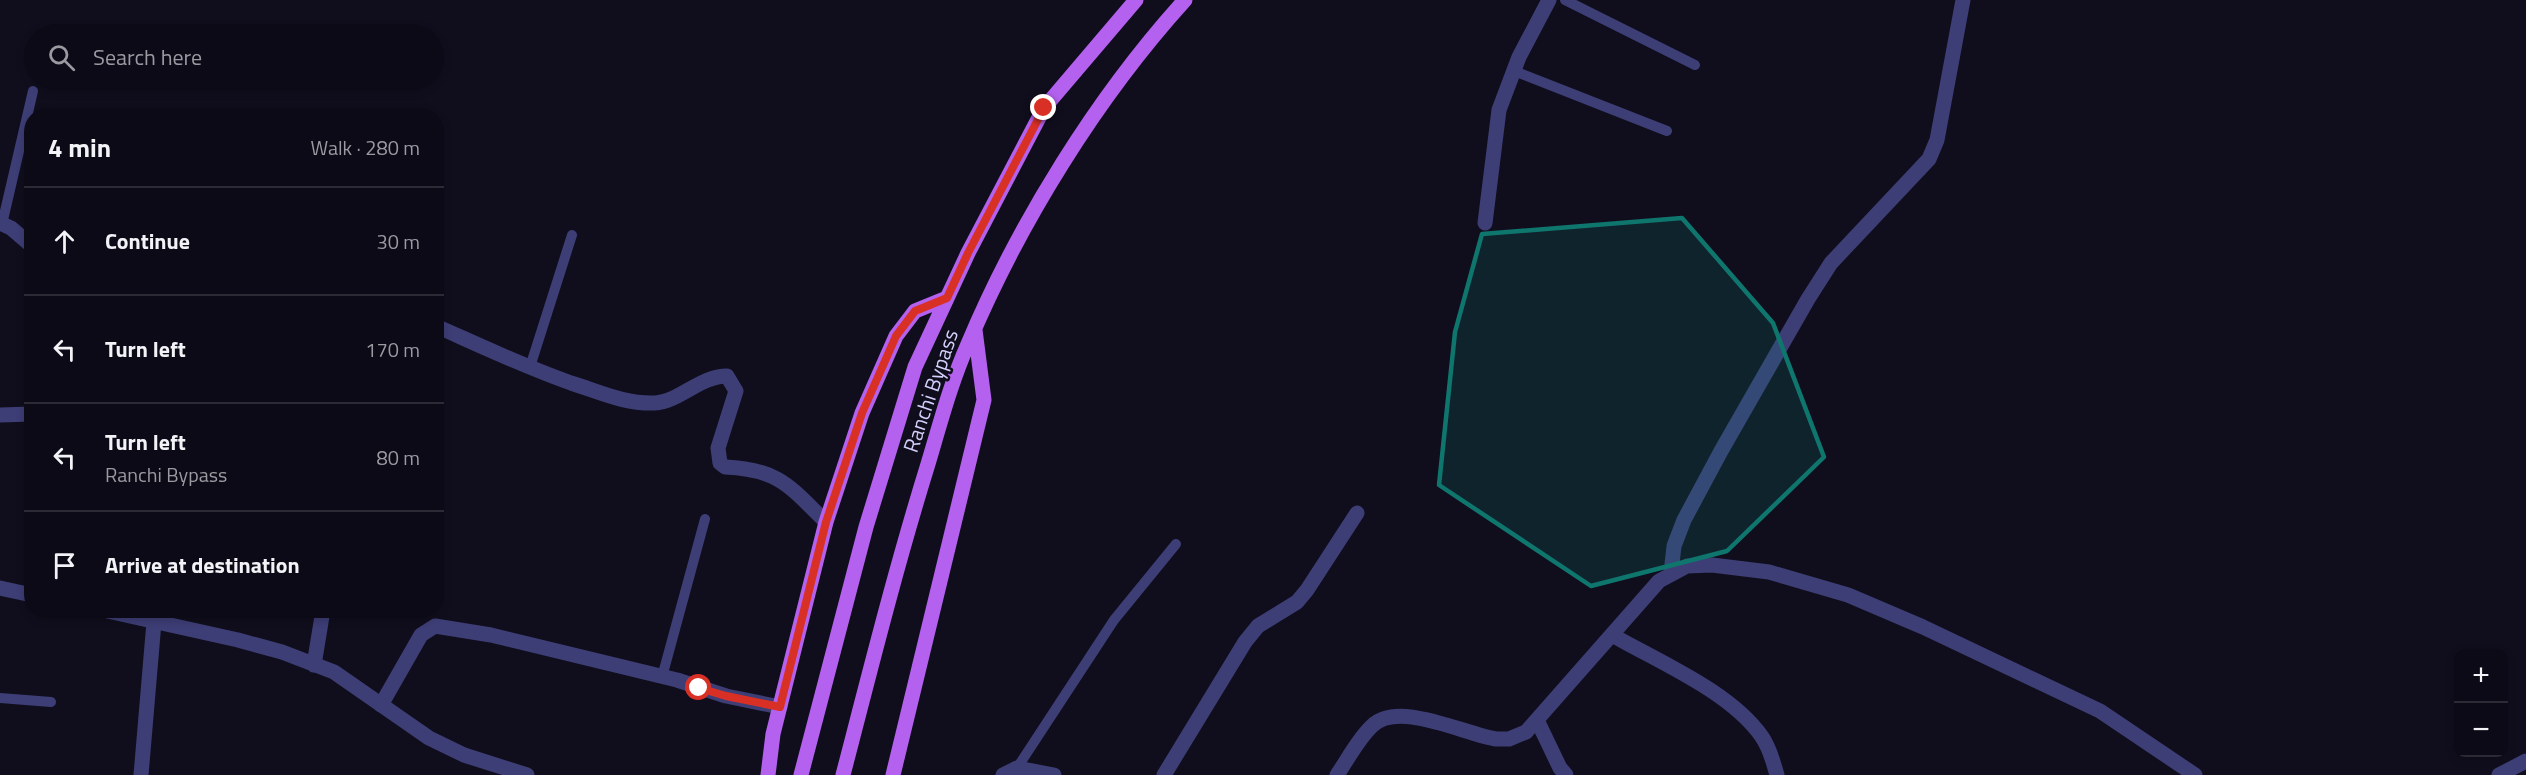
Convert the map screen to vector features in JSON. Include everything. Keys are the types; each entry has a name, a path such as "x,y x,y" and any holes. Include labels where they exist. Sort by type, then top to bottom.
{"main road":[{"name":"Ranchi Bypass","path":"801,775 866,527 915,367 968,253 1044,108 1136,0"},
{"name":"Ranchi Bypass","path":"843,775 904,538 943,414 975,330 1013,251 1072,146 1146,42 1185,0"},
{"path":"768,775 772,734 826,522 862,413 896,336 915,311 947,298"},
{"path":"893,775 984,400 975,330"}],"street":[{"path":"1485,223 1499,110 1530,33 1549,0"},
{"path":"1671,573 1674,546 1684,520 1721,450 1808,299 1831,263 1929,159 1938,140 1962,0"},
{"path":"1,223 24,239"},
{"path":"444,329 530,367 615,399 636,404 659,403 718,376 727,376 736,391 718,448 720,464 725,467 763,471 787,484 826,522"},
{"path":"0,415 24,414"},
{"path":"1164,775 1245,642 1258,626 1297,602 1357,513"},
{"path":"1337,775 1371,726 1380,719 1393,715 1411,716 1496,739 1509,739 1526,732 1659,581 1687,566 1723,566 1769,572 1848,595 1923,627 2100,711 2195,775"},
{"path":"0,588 24,593"},
{"path":"137,618 282,652 334,672 429,738 464,755 527,775"},
{"path":"314,664 322,618"},
{"path":"141,775 154,622"},
{"path":"381,705 421,635 435,627 491,635 662,677 726,696 780,707"},
{"path":"1612,634 1731,703 1763,737 1777,775"},
{"path":"1537,720 1560,768 1566,775"},
{"path":"2499,775 2526,761"},
{"path":"1010,772 1054,775"}],"lane":[{"path":"1565,0 1695,65"},
{"path":"1515,71 1667,131"},
{"path":"29,108 33,91"},
{"path":"1,223 24,128"},
{"path":"530,367 572,235"},
{"path":"662,677 705,519"},
{"path":"1010,772 1114,620 1176,544"},
{"path":"0,698 51,702"}],"highlighted area":[{"path":"1682,218 1773,323 1824,457 1727,551 1591,586 1439,485 1455,332 1482,234"}],"route":[{"path":"699,688 780,707 826,522 862,413 896,336 915,311 947,298 1044,108"}]}
